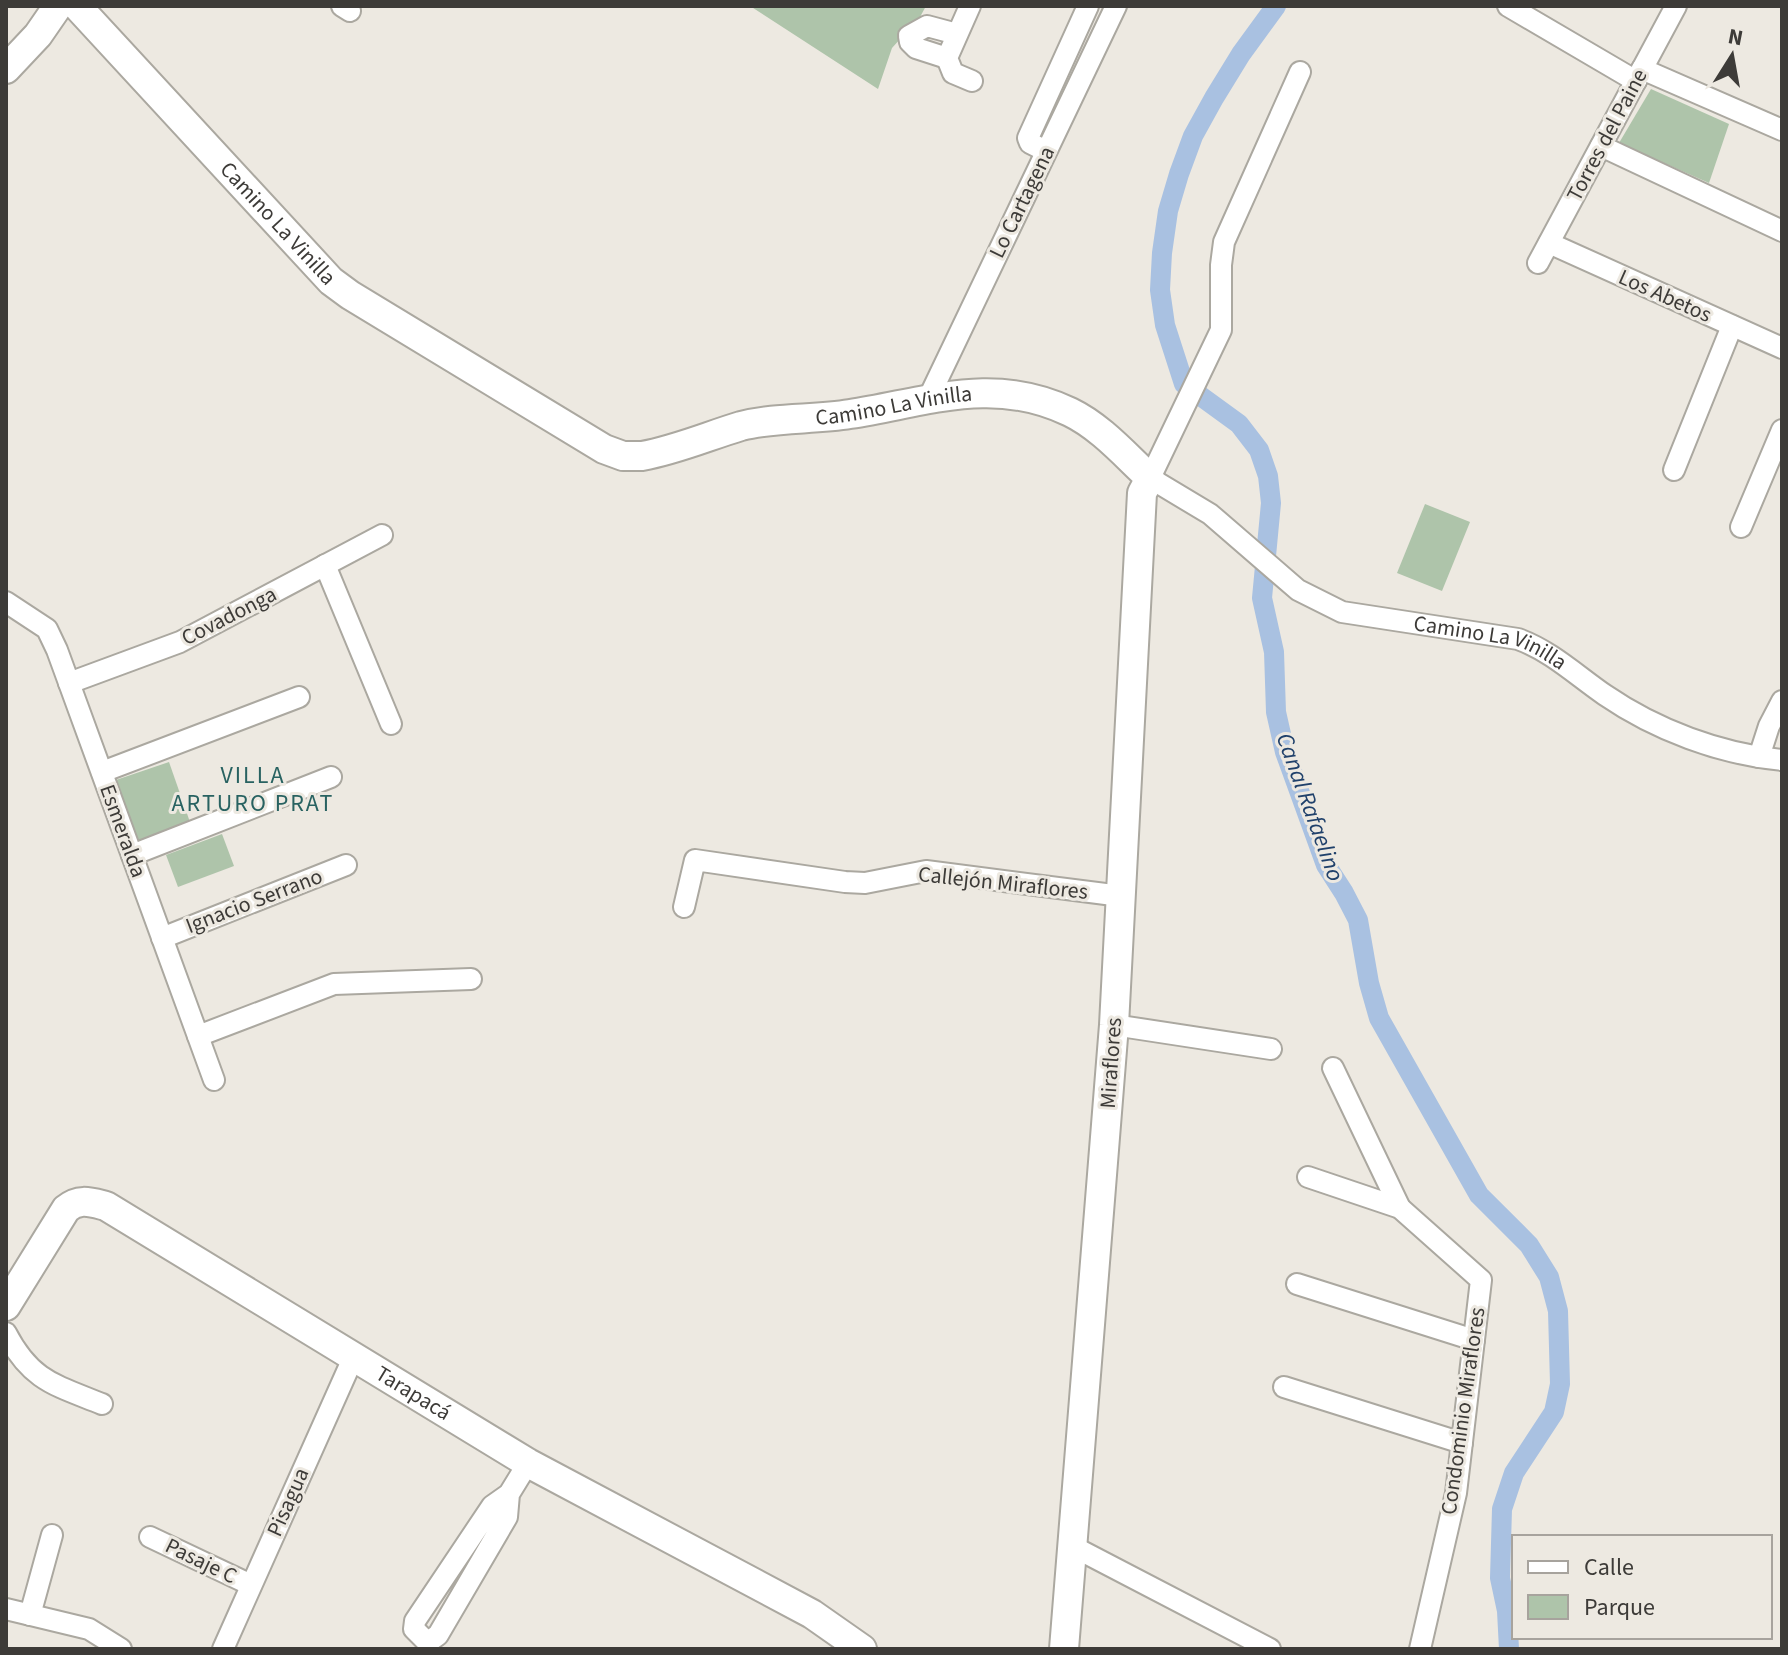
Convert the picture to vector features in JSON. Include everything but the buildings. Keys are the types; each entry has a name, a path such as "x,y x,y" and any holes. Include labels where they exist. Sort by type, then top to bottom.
{"street":[{"path":"6,69 38,35 58,6"},
{"name":"Camino La Vinilla","path":"77,6 331,281 604,449 623,456 642,456 755,423 848,414 968,392 993,393 1050,404 1084,420 1150,478 1210,514 1276,573 1308,596 1342,612 1518,639 1537,646 1631,711 1697,741 1782,760"},
{"path":"970,6 947,58 953,73 972,81"},
{"path":"1046,151 1030,143 1028,138 1090,6 1113,12"},
{"path":"1508,6 1639,75 1782,130"},
{"name":"Torres del Paine","path":"1538,263 1676,6"},
{"name":"Lo Cartagena","path":"929,397 1113,12"},
{"path":"947,58 916,48 909,36 927,26 957,34"},
{"path":"1150,478 1221,330 1224,242 1300,72"},
{"path":"1601,146 1782,231"},
{"name":"Los Abetos","path":"1549,243 1782,348"},
{"path":"1674,470 1732,326"},
{"path":"1741,527 1782,430"},
{"name":"Miraflores","path":"1064,1649 1114,1025 1142,493 1150,478"},
{"name":"Covadonga","path":"69,683 180,642 382,535"},
{"path":"325,565 391,724"},
{"name":"Esmeralda","path":"6,602 47,629 214,1080"},
{"path":"102,772 299,697"},
{"path":"1759,757 1769,726 1782,701"},
{"path":"132,855 331,777"},
{"name":"Callejón Miraflores","path":"684,907 695,860 845,882 865,883 926,871 1121,896"},
{"name":"Ignacio Serrano","path":"162,938 346,865"},
{"path":"198,1036 334,984 471,979"},
{"path":"1114,1025 1271,1049"},
{"path":"1333,1068 1400,1208"},
{"name":"Condominio Miraflores","path":"1308,1177 1400,1208 1481,1280 1456,1493 1420,1649"},
{"name":"Tarapacá","path":"6,1306 66,1209 74,1202 88,1201 106,1206 528,1463 812,1614 862,1649"},
{"path":"1297,1284 1474,1340"},
{"path":"6,1333 25,1365 39,1377 102,1404"},
{"name":"Pisagua","path":"223,1649 354,1356"},
{"path":"1284,1387 1462,1443"},
{"path":"509,1494 507,1517 438,1635 425,1640 416,1634 415,1621 492,1506 509,1494 528,1463"},
{"path":"30,1615 52,1535"},
{"name":"Pasaje C","path":"150,1537 251,1585"},
{"path":"1072,1546 1270,1649"},
{"path":"6,1609 89,1629 121,1649"}],"green space":[{"path":"750,6 926,6 892,48 878,89"},
{"path":"1651,89 1729,124 1709,183 1619,143"},
{"path":"1425,504 1470,522 1442,591 1397,573"},
{"path":"169,762 191,825 137,846 113,781"},
{"path":"222,834 234,866 178,887 166,855"}],"waterway":[{"name":"Canal Rafaelino","path":"1276,6 1241,54 1193,136 1168,211 1160,290 1165,325 1184,384 1239,424 1259,450 1268,476 1271,503 1262,598 1274,652 1276,712 1285,752 1326,865 1358,920 1369,983 1379,1018 1479,1195 1529,1245 1549,1277 1558,1311 1560,1384 1554,1412 1514,1473 1502,1509 1500,1578 1507,1611 1509,1649"}],"district":[{"name":"VILLA ARTURO PRAT","path":"253,789"}]}
